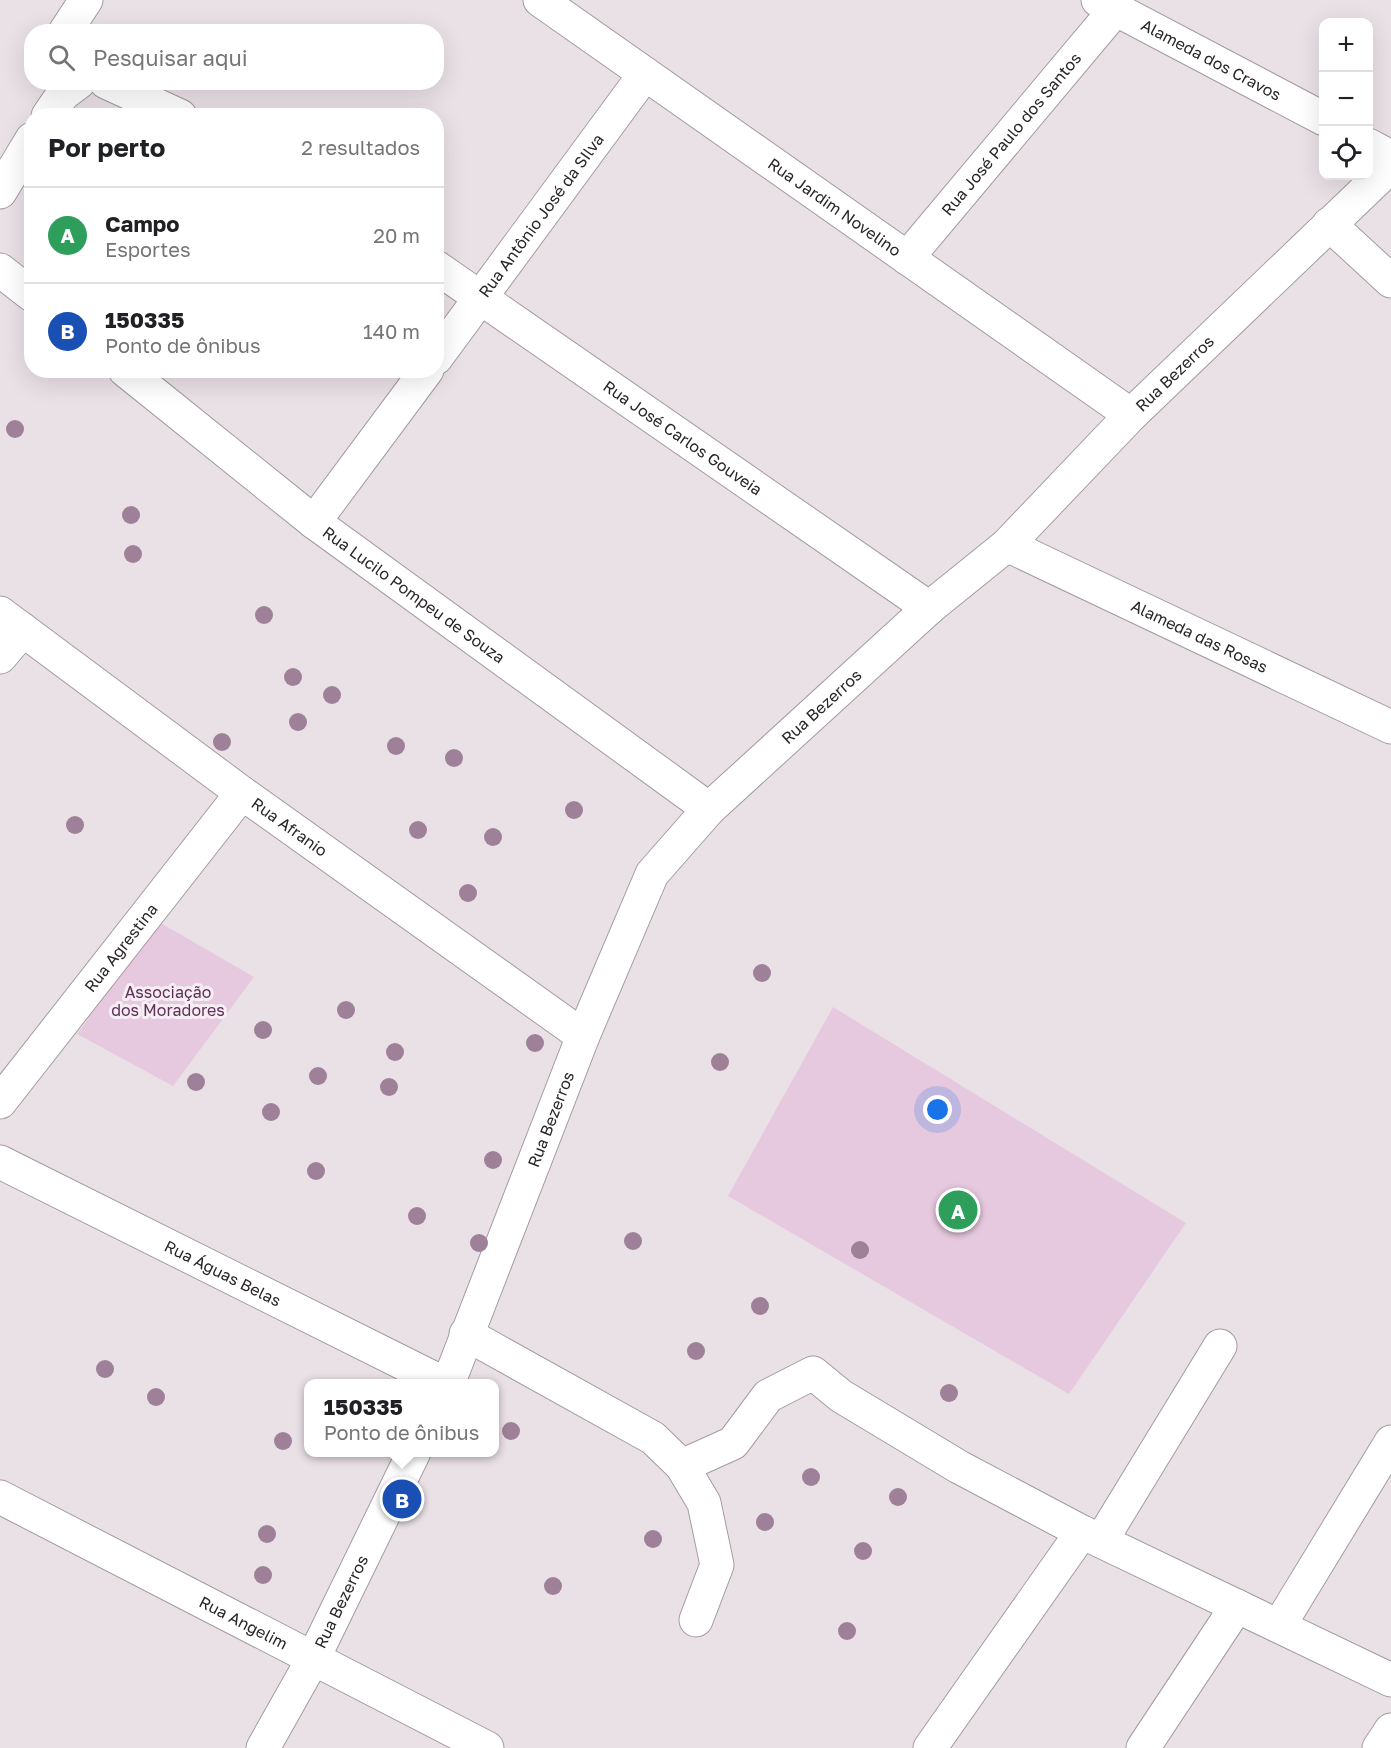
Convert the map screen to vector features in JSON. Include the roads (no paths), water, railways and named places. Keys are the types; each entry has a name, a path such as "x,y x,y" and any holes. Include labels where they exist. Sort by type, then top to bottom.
{"street":[{"path":"70,24 86,0"},
{"name":"Rua Jardim Novelino","path":"540,0 1131,415"},
{"name":"Alameda dos Cravos","path":"1106,5 1319,117"},
{"name":"Rua José Paulo dos Santos","path":"907,258 1106,5"},
{"name":"Rua Antônio José da SIlva","path":"444,347 645,75"},
{"path":"50,108 68,90"},
{"path":"123,90 163,108"},
{"path":"1373,148 1391,157"},
{"path":"0,192 24,150"},
{"name":"Rua Bezerros","path":"448,1379 583,1036 652,874 709,809 929,608 1007,545 1131,415 1391,166"},
{"path":"1329,224 1391,281"},
{"path":"0,270 24,290"},
{"name":"Rua José Carlos Gouveia","path":"444,273 929,608"},
{"name":"Rua Lucilo Pompeu de Souza","path":"135,378 314,522 709,809"},
{"path":"314,522 421,378"},
{"name":"Alameda das Rosas","path":"1007,545 1391,727"},
{"path":"0,657 11,622"},
{"name":"Rua Afranio","path":"11,622 242,793 583,1036"},
{"name":"Rua Agrestina","path":"0,1102 242,793"},
{"name":"Rua Águas Belas","path":"0,1162 438,1379"},
{"path":"466,1334 653,1438 682,1466 704,1503 717,1565 696,1620"},
{"path":"930,1748 1091,1537 1220,1346"},
{"path":"682,1466 733,1443 768,1396 813,1373 841,1396 959,1467 1091,1537 1391,1680"},
{"path":"1279,1626 1391,1442"},
{"name":"Rua Bezerros","path":"263,1748 313,1659 412,1457"},
{"name":"Rua Angelim","path":"0,1497 487,1748"},
{"path":"1143,1748 1237,1606"},
{"path":"1379,1748 1391,1730"}],"place":[{"name":"Campo","path":"958,1210"},
{"name":"150335","path":"402,1499"}],"park label":[{"name":"Associação dos Moradores","path":"168,1001"}]}
